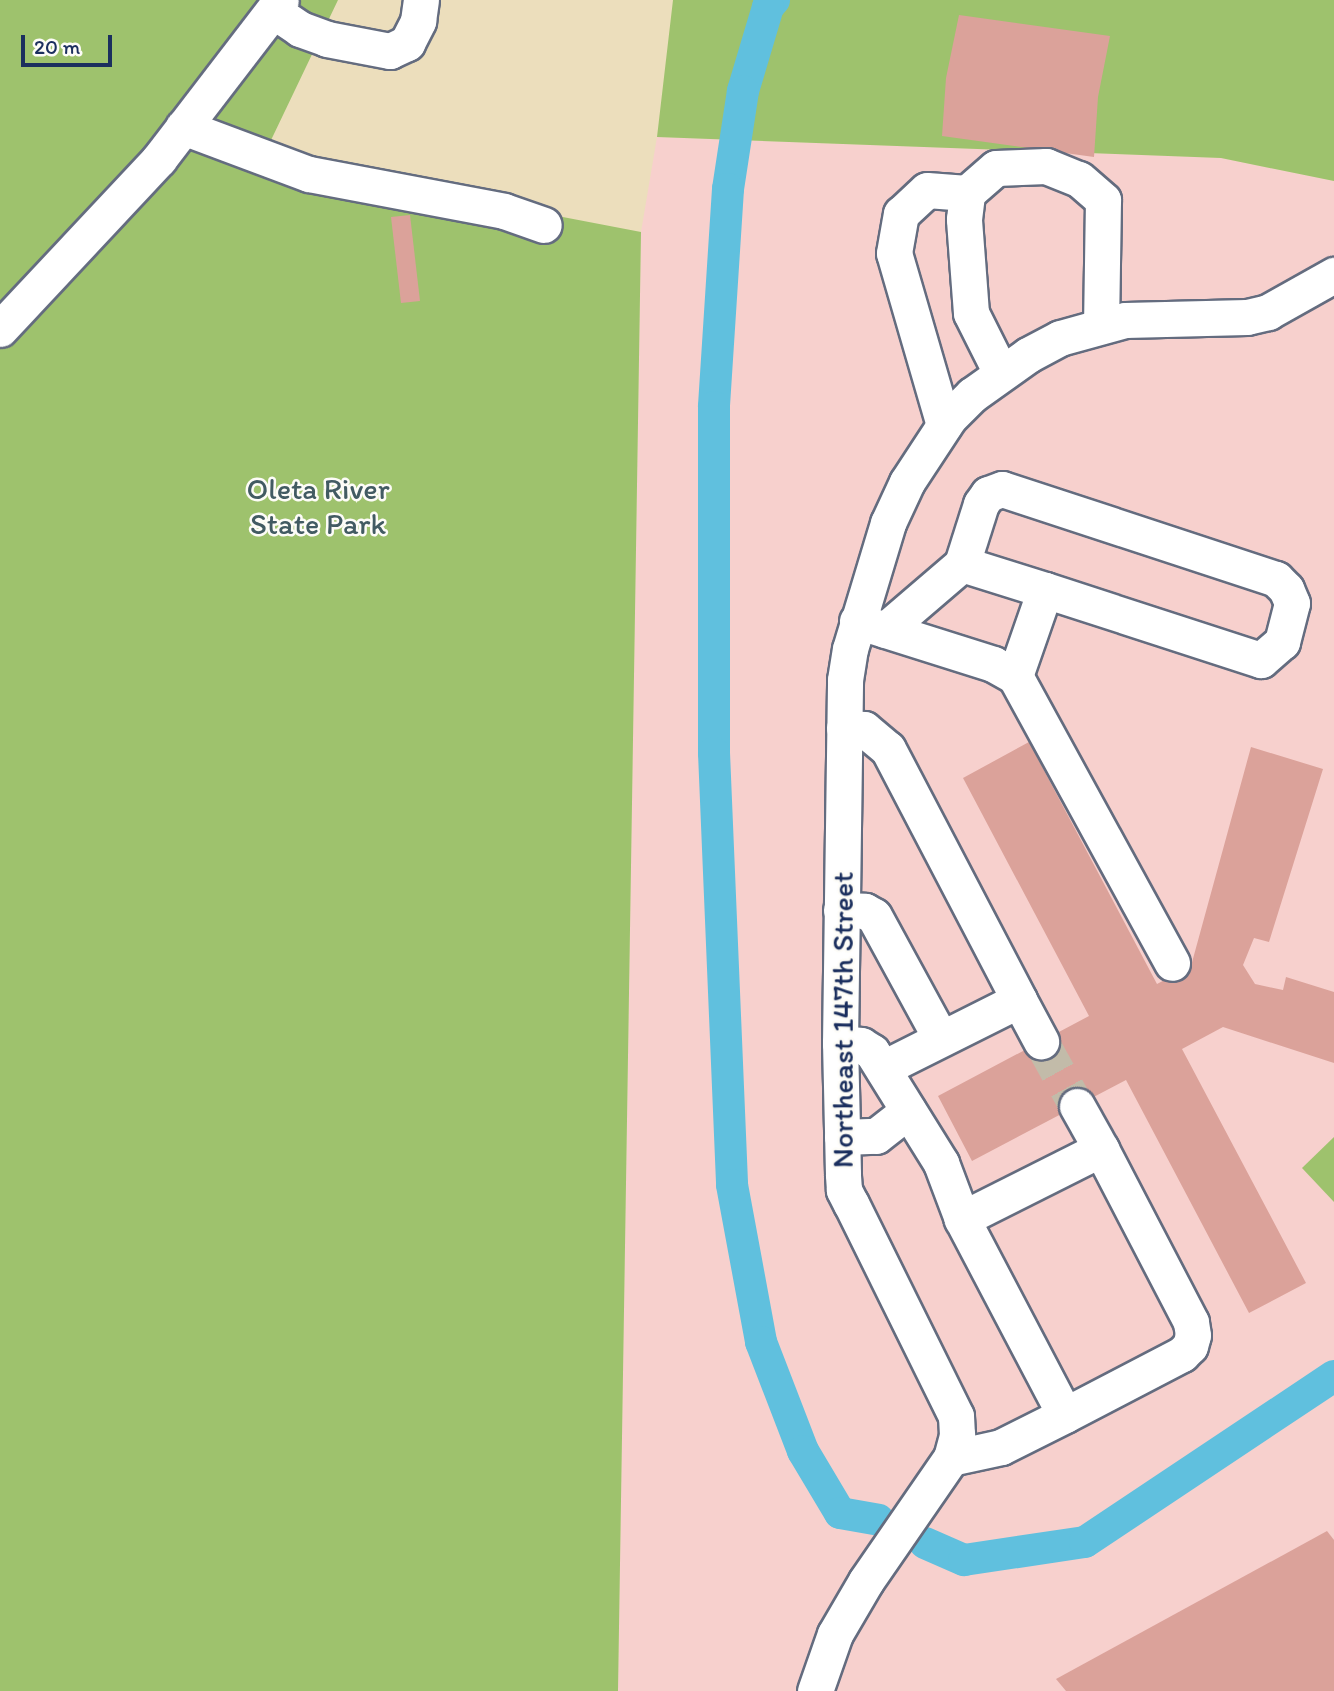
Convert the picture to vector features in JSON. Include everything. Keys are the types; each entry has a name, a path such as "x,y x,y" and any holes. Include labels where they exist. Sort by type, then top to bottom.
{"street":[{"path":"0,329 159,159 278,6 300,29 327,39 390,51 407,43 418,21 421,0"},
{"path":"183,127 309,174 504,211 544,225"},
{"path":"1002,373 971,313 964,219 967,193 996,168 1046,166 1079,178 1103,200 1101,325"},
{"path":"944,425 894,253 901,214 927,190 967,193"},
{"name":"Northeast 147th Street","path":"815,1691 835,1634 853,1602 951,1458 957,1435 956,1416 844,1190 840,1043 845,680 871,626 888,523 907,482 944,425 972,395 1002,373 1060,338 1101,325 1152,317 1247,317 1268,312 1334,275"},
{"path":"871,626 962,564 981,503 988,494 1002,489 1276,579 1286,589 1292,603 1282,642 1261,660 962,564"},
{"path":"1015,676 1045,590"},
{"path":"871,626 993,664 1015,676 1172,963"},
{"path":"844,728 864,729 888,749 1041,1041"},
{"path":"841,910 865,911 874,916 940,1037"},
{"path":"883,1068 940,1037 1019,1000"},
{"path":"840,1043 861,1045 872,1052 941,1163 962,1219 1065,1415"},
{"path":"951,1458 1001,1447 1182,1354 1191,1346 1191,1322 1077,1106"},
{"path":"842,1137 876,1136 908,1111"},
{"path":"962,1219 1101,1149"}],"shaded area":[{"path":"657,137 1221,158 1334,181 1334,1691 618,1691 641,232"}],"green space":[{"name":"Oleta River State Park","path":"0,0 338,0 262,159 641,232 618,1691 0,1691"},
{"path":"673,0 1334,0 1334,181 1221,158 657,137"},
{"path":"1334,1137 1334,1202 1302,1168"}],"building":[{"path":"959,15 1110,36 1098,97 1094,157 942,136 946,78"},
{"path":"410,215 420,301 401,303 391,217"},
{"path":"1029,742 1157,984 1191,966 1251,747 1323,769 1269,942 1254,938 1243,965 1255,984 1283,990 1286,977 1334,992 1334,1063 1223,1027 1182,1049 1306,1283 1249,1313 1126,1080 972,1161 938,1096 1089,1016 963,778"},
{"path":"1327,1531 1334,1540 1334,1691 1066,1691 1056,1679"}],"waterway":[{"path":"774,0 768,7 743,91 728,189 714,407 714,753 732,1185 761,1342 803,1451 840,1513 878,1520"},
{"path":"925,1543 964,1560 1085,1542 1334,1376"}],"tunnel":[{"path":"1041,1041 1077,1106"}]}
